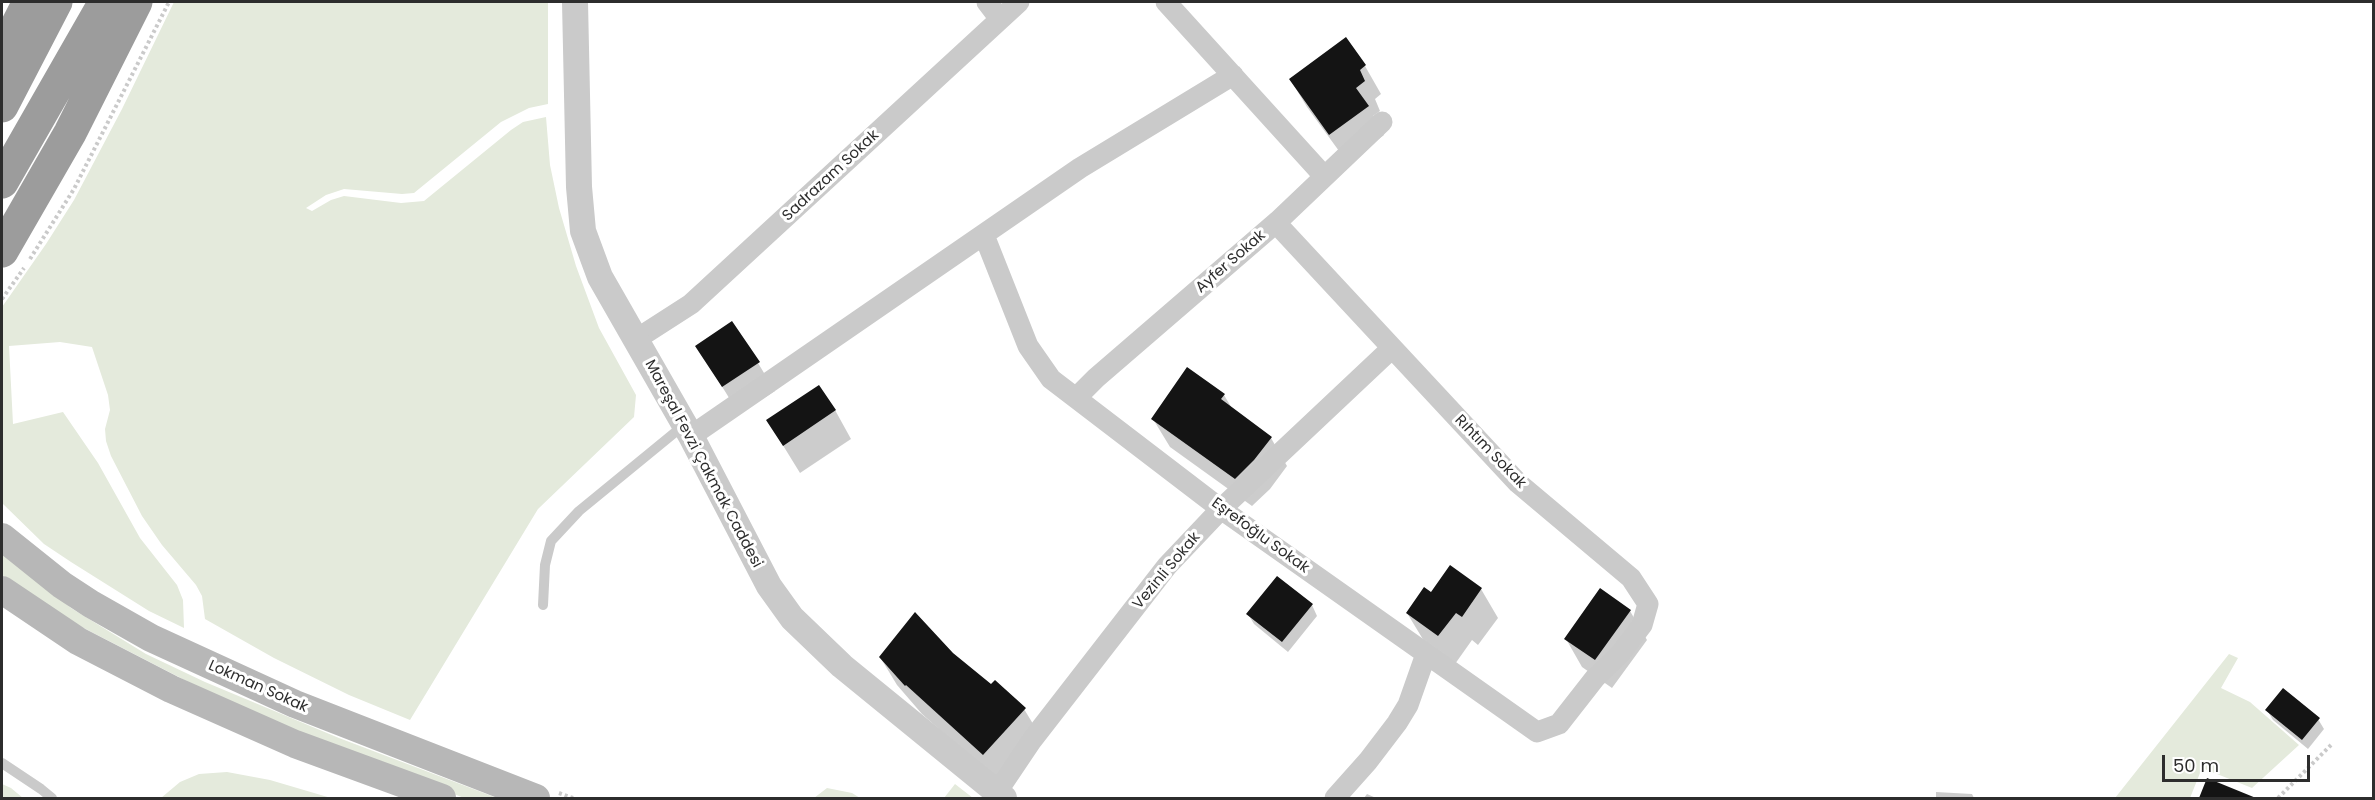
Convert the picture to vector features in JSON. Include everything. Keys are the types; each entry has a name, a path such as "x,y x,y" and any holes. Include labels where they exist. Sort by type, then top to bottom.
{"highway":[{"path":"4,42 29,2"},
{"path":"2,106 56,2"},
{"path":"2,182 105,2"},
{"path":"2,251 70,133 136,2"}],"main road":[{"name":"Lokman Sokak","path":"2,537 62,585 151,638 294,704 536,798"},
{"path":"2,590 78,641 171,689 295,744 442,798"}],"street":[{"name":"Mareşal Fevzi Çakmak Caddesi","path":"575,2 579,187 583,231 600,277 687,430 769,586 792,618 842,666 1000,795"},
{"path":"987,2 1000,19"},
{"name":"Sadrazam Sokak","path":"635,340 691,304 1019,2"},
{"path":"1166,2 1324,176"},
{"path":"687,430 984,235 1080,168 1233,75"},
{"name":"Ayfer Sokak","path":"1076,398 1096,378 1276,223 1382,122"},
{"name":"Rıhtım Sokak","path":"1276,223 1518,483 1631,578 1648,604 1642,625 1620,654 1595,678"},
{"name":"Eşrefoğlu Sokak","path":"984,235 1029,346 1051,379 1221,509 1538,732 1559,724 1595,678"},
{"name":"Vezinli Sokak","path":"1000,795 1032,740 1167,566 1221,509 1391,349"},
{"path":"1335,798 1368,761 1397,723 1408,705 1426,654"}],"lane":[{"path":"543,605 545,565 551,541 579,511 687,430"},
{"path":"2,763 52,798"}],"path":[{"path":"2278,798 2331,745"}],"shaded area":[{"path":"174,2 548,2 548,104 529,108 501,122 414,193 344,189 326,195 306,208 312,211 331,200 344,196 401,203 424,201 511,130 523,122 546,117 550,165 559,208 576,266 599,328 636,395 634,417 538,509 410,720 349,695 274,658 205,619 202,596 196,585 162,545 142,516 111,456 105,429 110,410 108,395 92,347 60,342 9,346 13,424 63,412 98,463 140,538 177,585 183,600 184,628 149,611 44,544 2,503 2,307 74,200 122,109"},
{"path":"2,552 71,608 146,654 205,682 339,738 497,798 464,798 239,708 76,624 22,589 2,575"},
{"path":"2229,654 2238,658 2221,688 2250,702 2299,745 2252,788 2202,768 2190,798 2115,798"},
{"path":"227,772 270,780 331,798 161,798 180,782 199,774"},
{"path":"2,784 11,788 23,798 2,798"},
{"path":"955,784 973,798 944,798"},
{"path":"827,788 852,793 860,798 814,798"}],"building":[{"path":"1346,37 1366,65 1360,70 1365,81 1356,88 1369,106 1329,135 1289,79"},
{"path":"732,321 760,362 722,387 695,346"},
{"path":"1187,367 1225,394 1221,399 1272,437 1235,479 1151,419"},
{"path":"819,385 836,410 783,446 766,420"},
{"path":"1450,565 1482,588 1462,617 1456,613 1438,636 1406,613 1424,587 1431,592"},
{"path":"1277,576 1313,604 1282,642 1246,614"},
{"path":"1600,588 1631,610 1595,660 1564,639"},
{"path":"915,612 953,653 991,684 995,680 1026,708 983,755 905,686 879,657"},
{"path":"2283,688 2320,718 2302,740 2265,710"},
{"path":"2207,778 2256,798 2199,798"}]}
